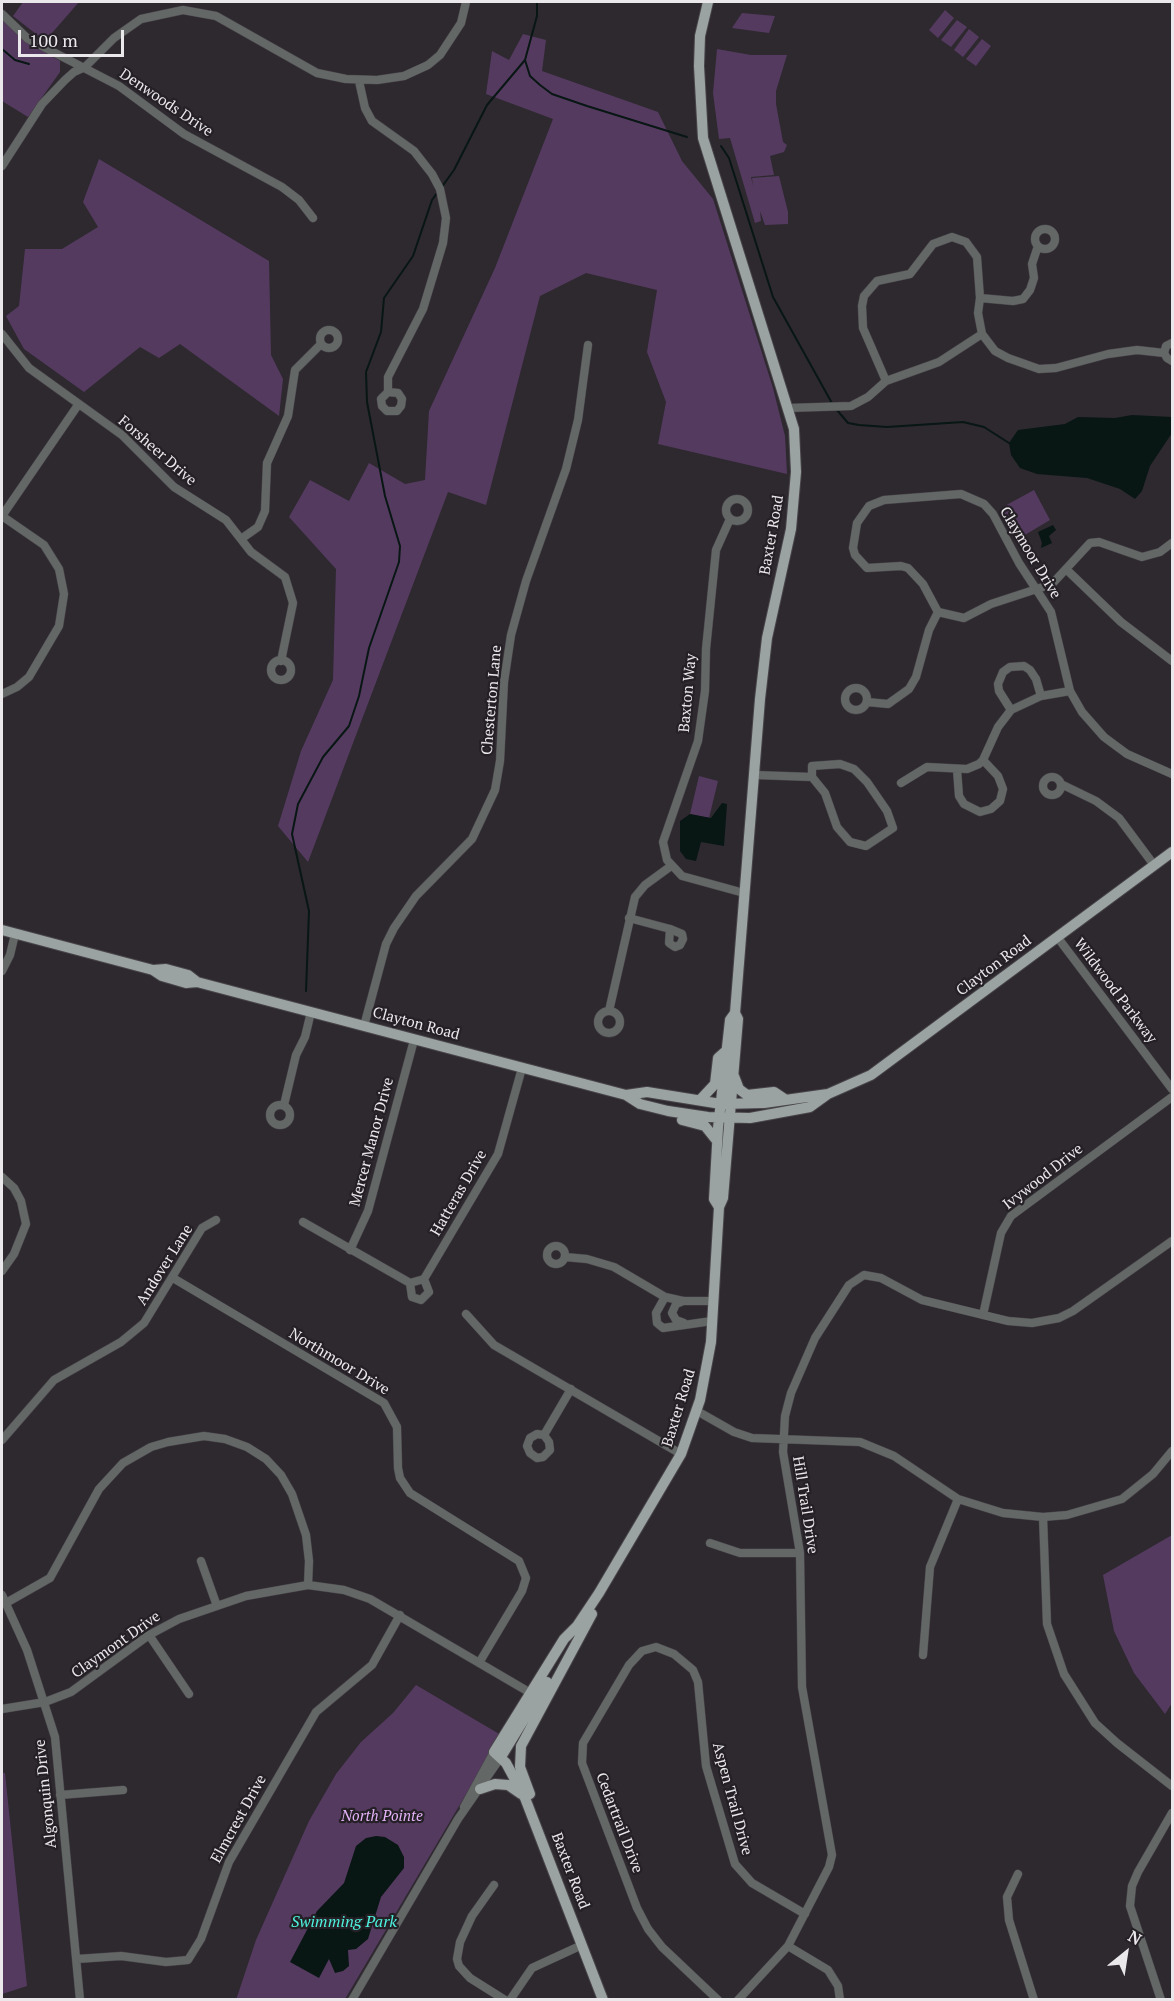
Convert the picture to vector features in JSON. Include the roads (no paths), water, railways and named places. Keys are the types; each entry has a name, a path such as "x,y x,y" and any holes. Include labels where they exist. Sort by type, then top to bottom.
{"main road":[{"name":"Baxter Road","path":"708,2 700,36 699,66 703,138 794,429 795,500 767,638 744,893 733,1074 717,1141 714,1199 719,1207"},
{"name":"Clayton Road","path":"2,930 153,970 162,976 186,982 197,982 626,1095 640,1104 668,1111 725,1110 828,1094 871,1075 1173,852"},
{"name":"Baxter Road","path":"603,2000 525,1798 497,1754 572,1641 577,1626 681,1454 697,1411 707,1369 712,1321 719,1207 723,1198 727,1050 730,1020 735,1013"},
{"path":"700,1100 715,1084 718,1058 727,1050"},
{"path":"733,1074 739,1089 747,1095 774,1092 786,1100"},
{"name":"Clayton Road","path":"626,1095 647,1092 700,1100 750,1118 785,1113 816,1105 828,1094"},
{"path":"668,1111 674,1119 705,1126 717,1141"},
{"path":"544,1847 520,1767 520,1746 601,1599 599,1593"},
{"path":"480,1789 495,1784 508,1785 525,1798"}],"street":[{"path":"2,166 42,104 74,72 85,67 114,38 141,19 184,6 230,22 317,73 359,81 404,76 428,64 440,55 454,36 466,2"},
{"name":"Denwoods Drive","path":"2,14 28,39 85,67 119,87 184,134 282,187 299,200 313,218"},
{"path":"359,81 364,108 372,120 414,151 432,174 440,189 446,219 440,255 423,309 388,377 388,392"},
{"path":"886,381 863,328 861,316 864,296 877,281 910,274 933,244 952,237 966,242 977,257 980,298 978,313 982,333 995,351 1039,369 1076,364 1124,350 1164,353"},
{"path":"980,298 1012,301 1023,299 1030,290 1034,278 1032,264 1037,249"},
{"path":"788,408 851,406 868,398 886,381 939,362 982,333"},
{"name":"Forsheer Drive","path":"2,334 29,368 122,435 174,487 226,520 251,552 279,570 292,594 293,612 281,661"},
{"path":"1173,343 1166,346 1164,353 1173,361"},
{"path":"241,539 258,527 265,512 267,463 288,416 295,370 321,344"},
{"name":"Chesterton Lane","path":"364,1026 386,944 400,917 472,839 495,790 511,635 526,581 566,469 578,420 588,345"},
{"path":"2,694 17,687 28,677 58,626 64,594 59,569 44,545 2,516 78,405"},
{"name":"Claymoor Drive","path":"938,612 923,584 908,568 901,566 867,568 855,555 853,548 857,523 869,506 884,500 961,494 977,500 993,514 1054,621 1070,691 1088,721 1104,737 1127,754 1173,774"},
{"name":"Baxton Way","path":"670,866 663,842 698,741 705,691 706,649 716,550 730,519"},
{"path":"867,702 888,704 909,689 916,677 929,630 938,612 964,618 984,607 1052,584 1090,543 1099,542 1142,557 1160,552 1173,543"},
{"path":"1067,570 1121,622 1173,661"},
{"path":"1011,710 1002,697 998,684 1003,672 1010,667 1024,666 1030,670 1036,679 1041,696"},
{"path":"901,783 927,767 957,770 973,767 983,760 998,727 1011,710 1041,696 1070,691"},
{"path":"957,770 959,796 963,804 980,812 991,809 1000,801 1003,789 998,776 983,760"},
{"path":"755,775 812,777 825,793 837,827 850,842 866,846 893,828 887,811 867,782 854,769 840,764 812,765 812,777"},
{"path":"1063,785 1096,801 1119,818 1154,865"},
{"path":"609,1011 635,897 645,885 670,866 682,876 744,893"},
{"path":"629,918 670,929"},
{"path":"2,971 10,954 15,934"},
{"name":"Wildwood Parkway","path":"1058,938 1173,1089"},
{"path":"284,1105 296,1055 305,1037 311,1012"},
{"name":"Mercer Manor Drive","path":"351,1250 368,1211 414,1040"},
{"name":"Hatteras Drive","path":"410,1283 412,1297 421,1300 429,1292 424,1279 498,1154 522,1068"},
{"name":"Ivywood Drive","path":"983,1315 1001,1233 1011,1216 1173,1097"},
{"path":"2,1177 14,1188 21,1201 26,1224 14,1254 2,1271"},
{"name":"Andover Lane","path":"2,1440 54,1380 121,1342 144,1323 202,1228 216,1220"},
{"path":"303,1222 410,1283 424,1279"},
{"name":"Hill Trail Drive","path":"738,2000 788,1946 829,1867 832,1844 802,1687 800,1553 784,1471 783,1438 791,1393 803,1361 855,1278 872,1275 922,1300 983,1315 1032,1323 1059,1318 1073,1311 1173,1241"},
{"path":"565,1257 614,1267 665,1297 682,1301 713,1301"},
{"name":"Northmoor Drive","path":"173,1278 384,1403 397,1427 398,1468 405,1487 415,1498 519,1561 526,1578 522,1591 479,1663"},
{"path":"665,1297 656,1313 660,1326 667,1329 685,1323 712,1321"},
{"path":"682,1301 676,1304 672,1313 675,1320 685,1323"},
{"path":"466,1314 494,1345 681,1454"},
{"path":"544,1435 571,1389"},
{"path":"697,1411 734,1432 752,1438 860,1442 879,1448 958,1499 1003,1513 1043,1517 1067,1515 1122,1499 1153,1474 1173,1451"},
{"path":"6,1603 50,1578 99,1489 123,1463 151,1447 204,1436 225,1439 247,1447 266,1460 281,1475 292,1494 306,1534 309,1561 308,1586"},
{"path":"923,1655 930,1567 958,1499"},
{"path":"1043,1517 1047,1624 1064,1674 1095,1723 1173,1786"},
{"path":"710,1543 740,1553 800,1553"},
{"path":"201,1561 218,1606"},
{"name":"Claymont Drive","path":"2,1709 45,1702 83,1686 149,1635 179,1619 263,1592 308,1586 344,1590 400,1615 534,1695"},
{"name":"Algonquin Drive","path":"2,1595 27,1650 55,1737 80,2000"},
{"name":"Elmcrest Drive","path":"77,1959 121,1956 166,1962 189,1960 201,1939 229,1862 316,1712 372,1665 400,1615"},
{"path":"149,1635 189,1694"},
{"name":"Aspen Trail Drive","path":"650,1647 674,1654 684,1661 693,1670 698,1682 706,1766 735,1864 752,1883 805,1914"},
{"name":"Cedartrail Drive","path":"650,1647 634,1657 583,1743 582,1763 637,1908 648,1929 662,1947 718,2000"},
{"path":"352,2000 459,1819 480,1789 497,1754"},
{"path":"459,1819 471,1790 497,1754"},
{"path":"60,1796 123,1790"},
{"path":"1161,2000 1130,1906 1132,1886 1138,1872 1173,1813"},
{"path":"1018,1874 1007,1898 1009,1920 1034,2000"},
{"path":"495,1885 472,1916 460,1942 457,1959 459,1966 470,1978 505,2000"},
{"path":"510,2000 532,1968 559,1953 582,1945"},
{"path":"788,1946 828,1970 838,1986 840,2000"}],"water":[{"path":"1132,415 1172,417 1172,433 1150,466 1142,491 1135,499 1120,489 1087,478 1037,474 1020,468 1011,455 1009,443 1018,430 1065,424 1078,417 1115,418"},
{"path":"1053,525 1056,530 1049,536 1052,543 1041,548 1042,543 1038,532"},
{"path":"722,803 727,804 724,846 701,842 696,861 686,859 680,851 680,821 690,814 711,818"},
{"name":"Swimming Park","path":"385,1837 398,1845 404,1857 404,1868 381,1897 368,1939 356,1949 348,1950 349,1966 335,1973 329,1959 319,1978 290,1962 317,1911 344,1883 356,1846 366,1838"}],"waterway":[{"path":"537,2 537,16 525,60 530,76 552,94 687,137"},
{"path":"2,49 15,60 29,64"},
{"path":"441,188 454,170 487,105 525,60"},
{"path":"721,146 729,158 773,297 833,405"},
{"path":"306,991 309,911 292,834 298,804 323,757 349,726 359,696 369,648 399,562 400,546 385,496 367,402 366,372 381,332 384,298 413,256 432,200 437,193"},
{"path":"837,410 848,423 859,425 887,427 963,422 984,427 1009,443"},
{"path":"2,1935 2,1975"}],"park label":[{"name":"North Pointe","path":"382,1817"}]}
